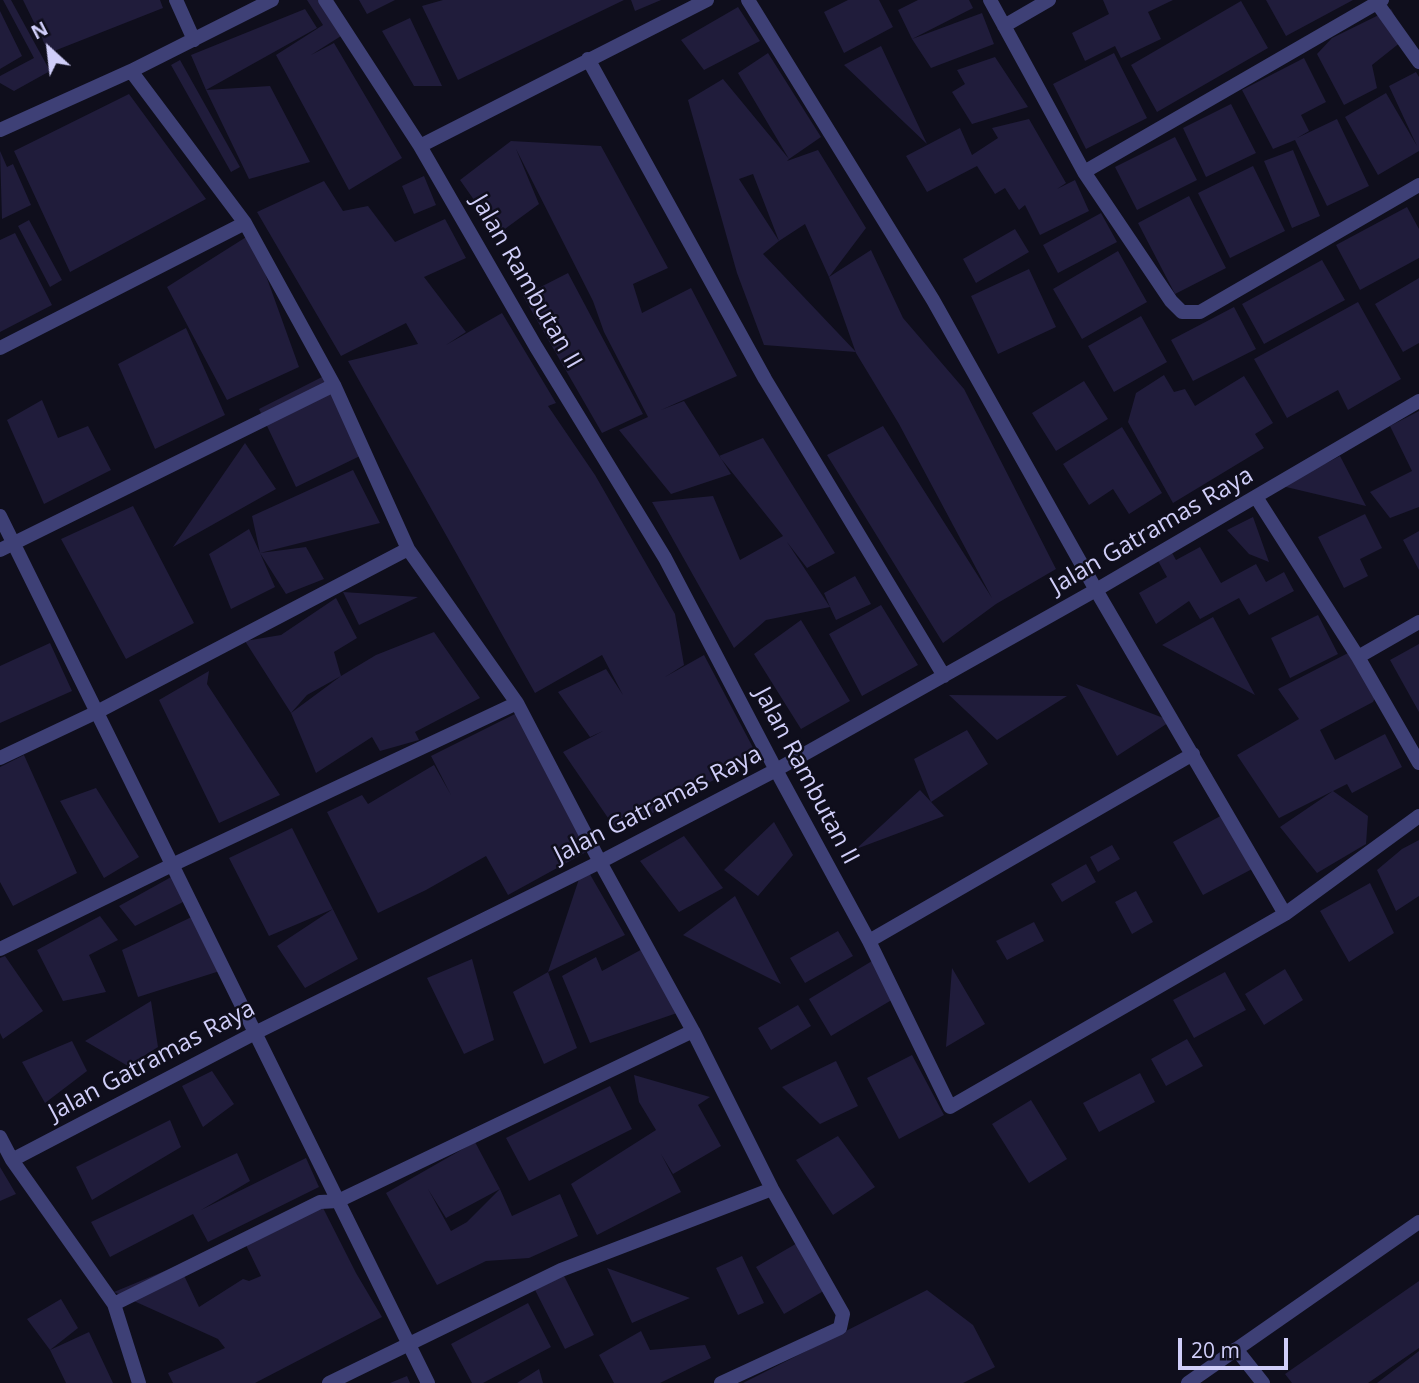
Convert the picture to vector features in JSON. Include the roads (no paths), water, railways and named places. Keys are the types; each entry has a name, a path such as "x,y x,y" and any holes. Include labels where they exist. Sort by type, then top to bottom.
{"street":[{"path":"176,0 194,40"},
{"path":"0,130 131,71 272,0"},
{"name":"Jalan Rambutan II","path":"325,0 420,146 536,347 665,558 869,941 950,1107 1285,914 1419,816"},
{"path":"420,146 707,0"},
{"path":"748,0 933,300 1096,590 1285,914"},
{"path":"990,0 1084,172 1171,301 1182,312 1200,312 1419,185"},
{"path":"1004,26 1049,0"},
{"path":"1084,172 1380,1 1419,62"},
{"path":"588,59 765,379 944,676"},
{"path":"131,71 245,223 334,384 408,549 517,703 693,1031 772,1189 843,1314 840,1328 721,1383"},
{"path":"0,348 245,223"},
{"path":"7,547 334,384"},
{"name":"Jalan Gatramas Raya","path":"12,1160 255,1033 600,862 776,770 1096,590 1419,401"},
{"path":"1256,497 1358,657 1419,763"},
{"path":"0,516 7,547 97,712 428,1383"},
{"path":"0,758 97,712 408,549"},
{"path":"1358,657 1419,622"},
{"path":"0,949 172,864 517,703"},
{"path":"869,941 1193,754"},
{"path":"114,1304 320,1202 338,1201 693,1031"},
{"path":"0,1137 12,1160 114,1304 139,1383"},
{"path":"329,1383 561,1270 772,1189"},
{"path":"1188,1383 1419,1222"},
{"path":"1236,1349 1263,1383"}]}
